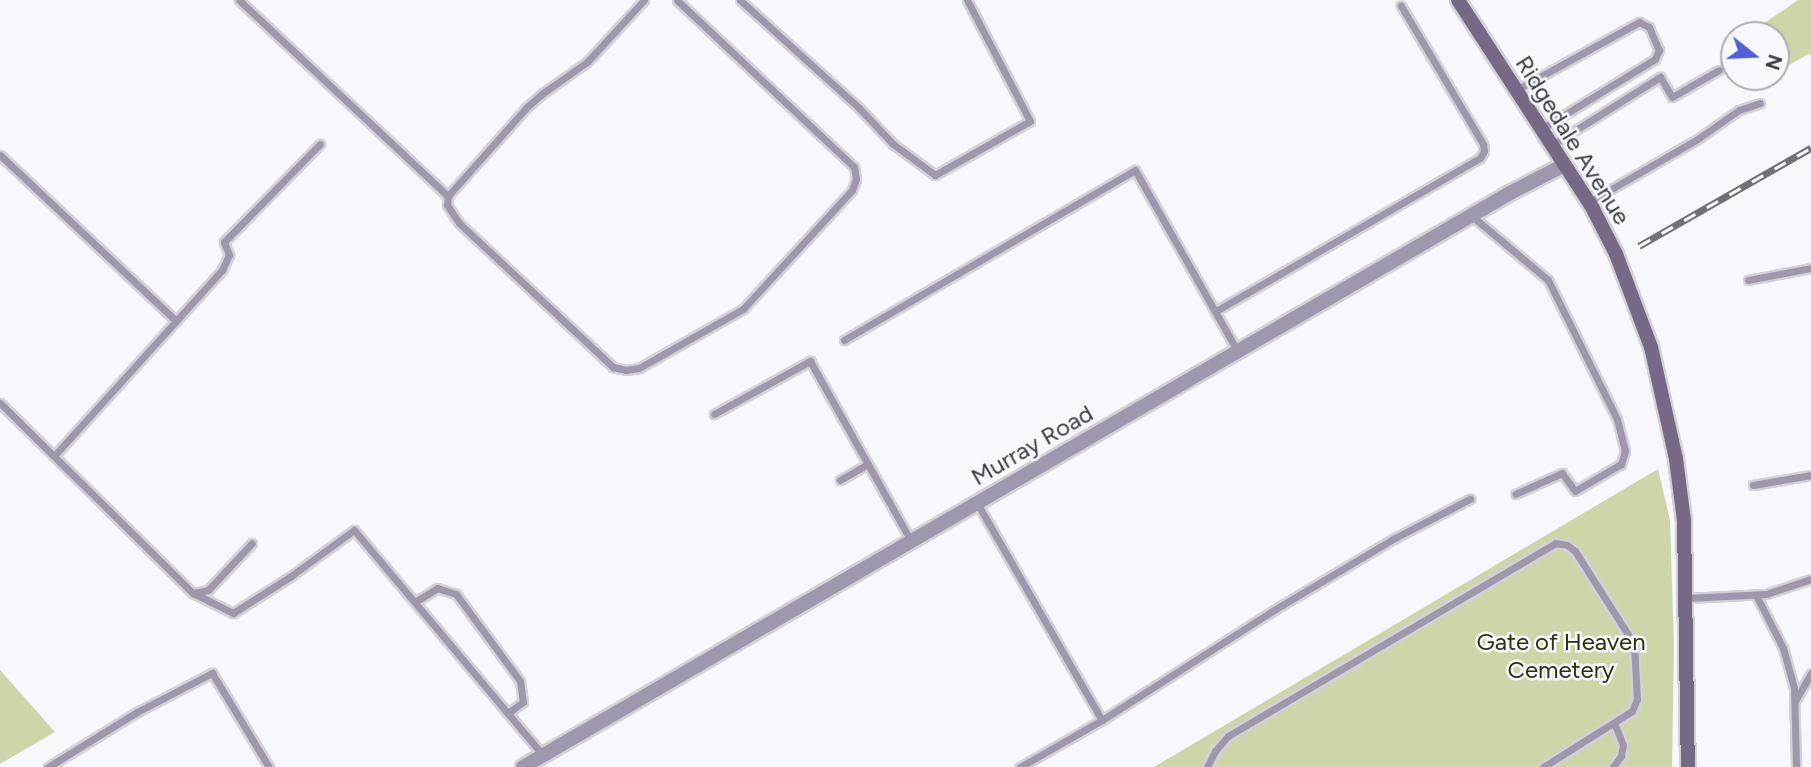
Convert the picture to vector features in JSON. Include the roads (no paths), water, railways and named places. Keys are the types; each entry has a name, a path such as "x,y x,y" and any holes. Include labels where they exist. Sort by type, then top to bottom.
{"main road":[{"name":"Ridgedale Avenue","path":"1458,0 1589,202 1616,254 1634,297 1667,407 1684,521 1688,767"}],"street":[{"name":"Murray Road","path":"523,767 1564,165"}],"lane":[{"path":"239,0 448,196 450,212 459,223 613,367 639,368 743,309 852,190 856,179 854,167 677,0"},
{"path":"448,196 526,108 542,93 587,62 644,0"},
{"path":"740,0 859,108 893,144 935,175 1030,121 967,0"},
{"path":"1216,311 1480,158 1484,151 1483,144 1401,6"},
{"path":"1515,90 1639,22 1649,27 1659,50 1655,60 1541,129"},
{"path":"1551,145 1660,78 1672,97 1719,70"},
{"path":"1589,202 1696,140 1739,110 1760,103"},
{"path":"54,456 228,262 229,255 224,242 320,144"},
{"path":"0,155 176,321"},
{"path":"844,340 1135,170 1238,353"},
{"path":"1472,216 1502,245 1548,280 1617,419 1625,450 1621,464 1575,491 1562,473 1515,494"},
{"path":"1748,280 1811,268"},
{"path":"714,414 810,361 911,541"},
{"path":"0,403 193,593 233,613 291,576 354,530 543,755"},
{"path":"841,480 868,464"},
{"path":"1753,485 1811,475"},
{"path":"1020,767 1102,720 1297,596 1393,539 1470,499"},
{"path":"976,503 1102,720"},
{"path":"193,593 208,590 252,543"},
{"path":"1207,767 1215,751 1228,736 1555,543 1567,545 1575,551 1636,650 1637,699 1632,711 1543,767"},
{"path":"1687,598 1756,595 1811,579"},
{"path":"415,602 437,588 456,594 520,681 523,702 508,713"},
{"path":"1756,595 1783,648 1794,702 1796,767"},
{"path":"48,767 137,712 212,673 269,767"},
{"path":"1794,702 1811,673"},
{"path":"1613,767 1621,756 1623,745 1614,723"}],"railway":[{"path":"1639,246 1811,148"}],"park label":[{"name":"Gate of Heaven Cemetery","path":"1561,656"}]}
